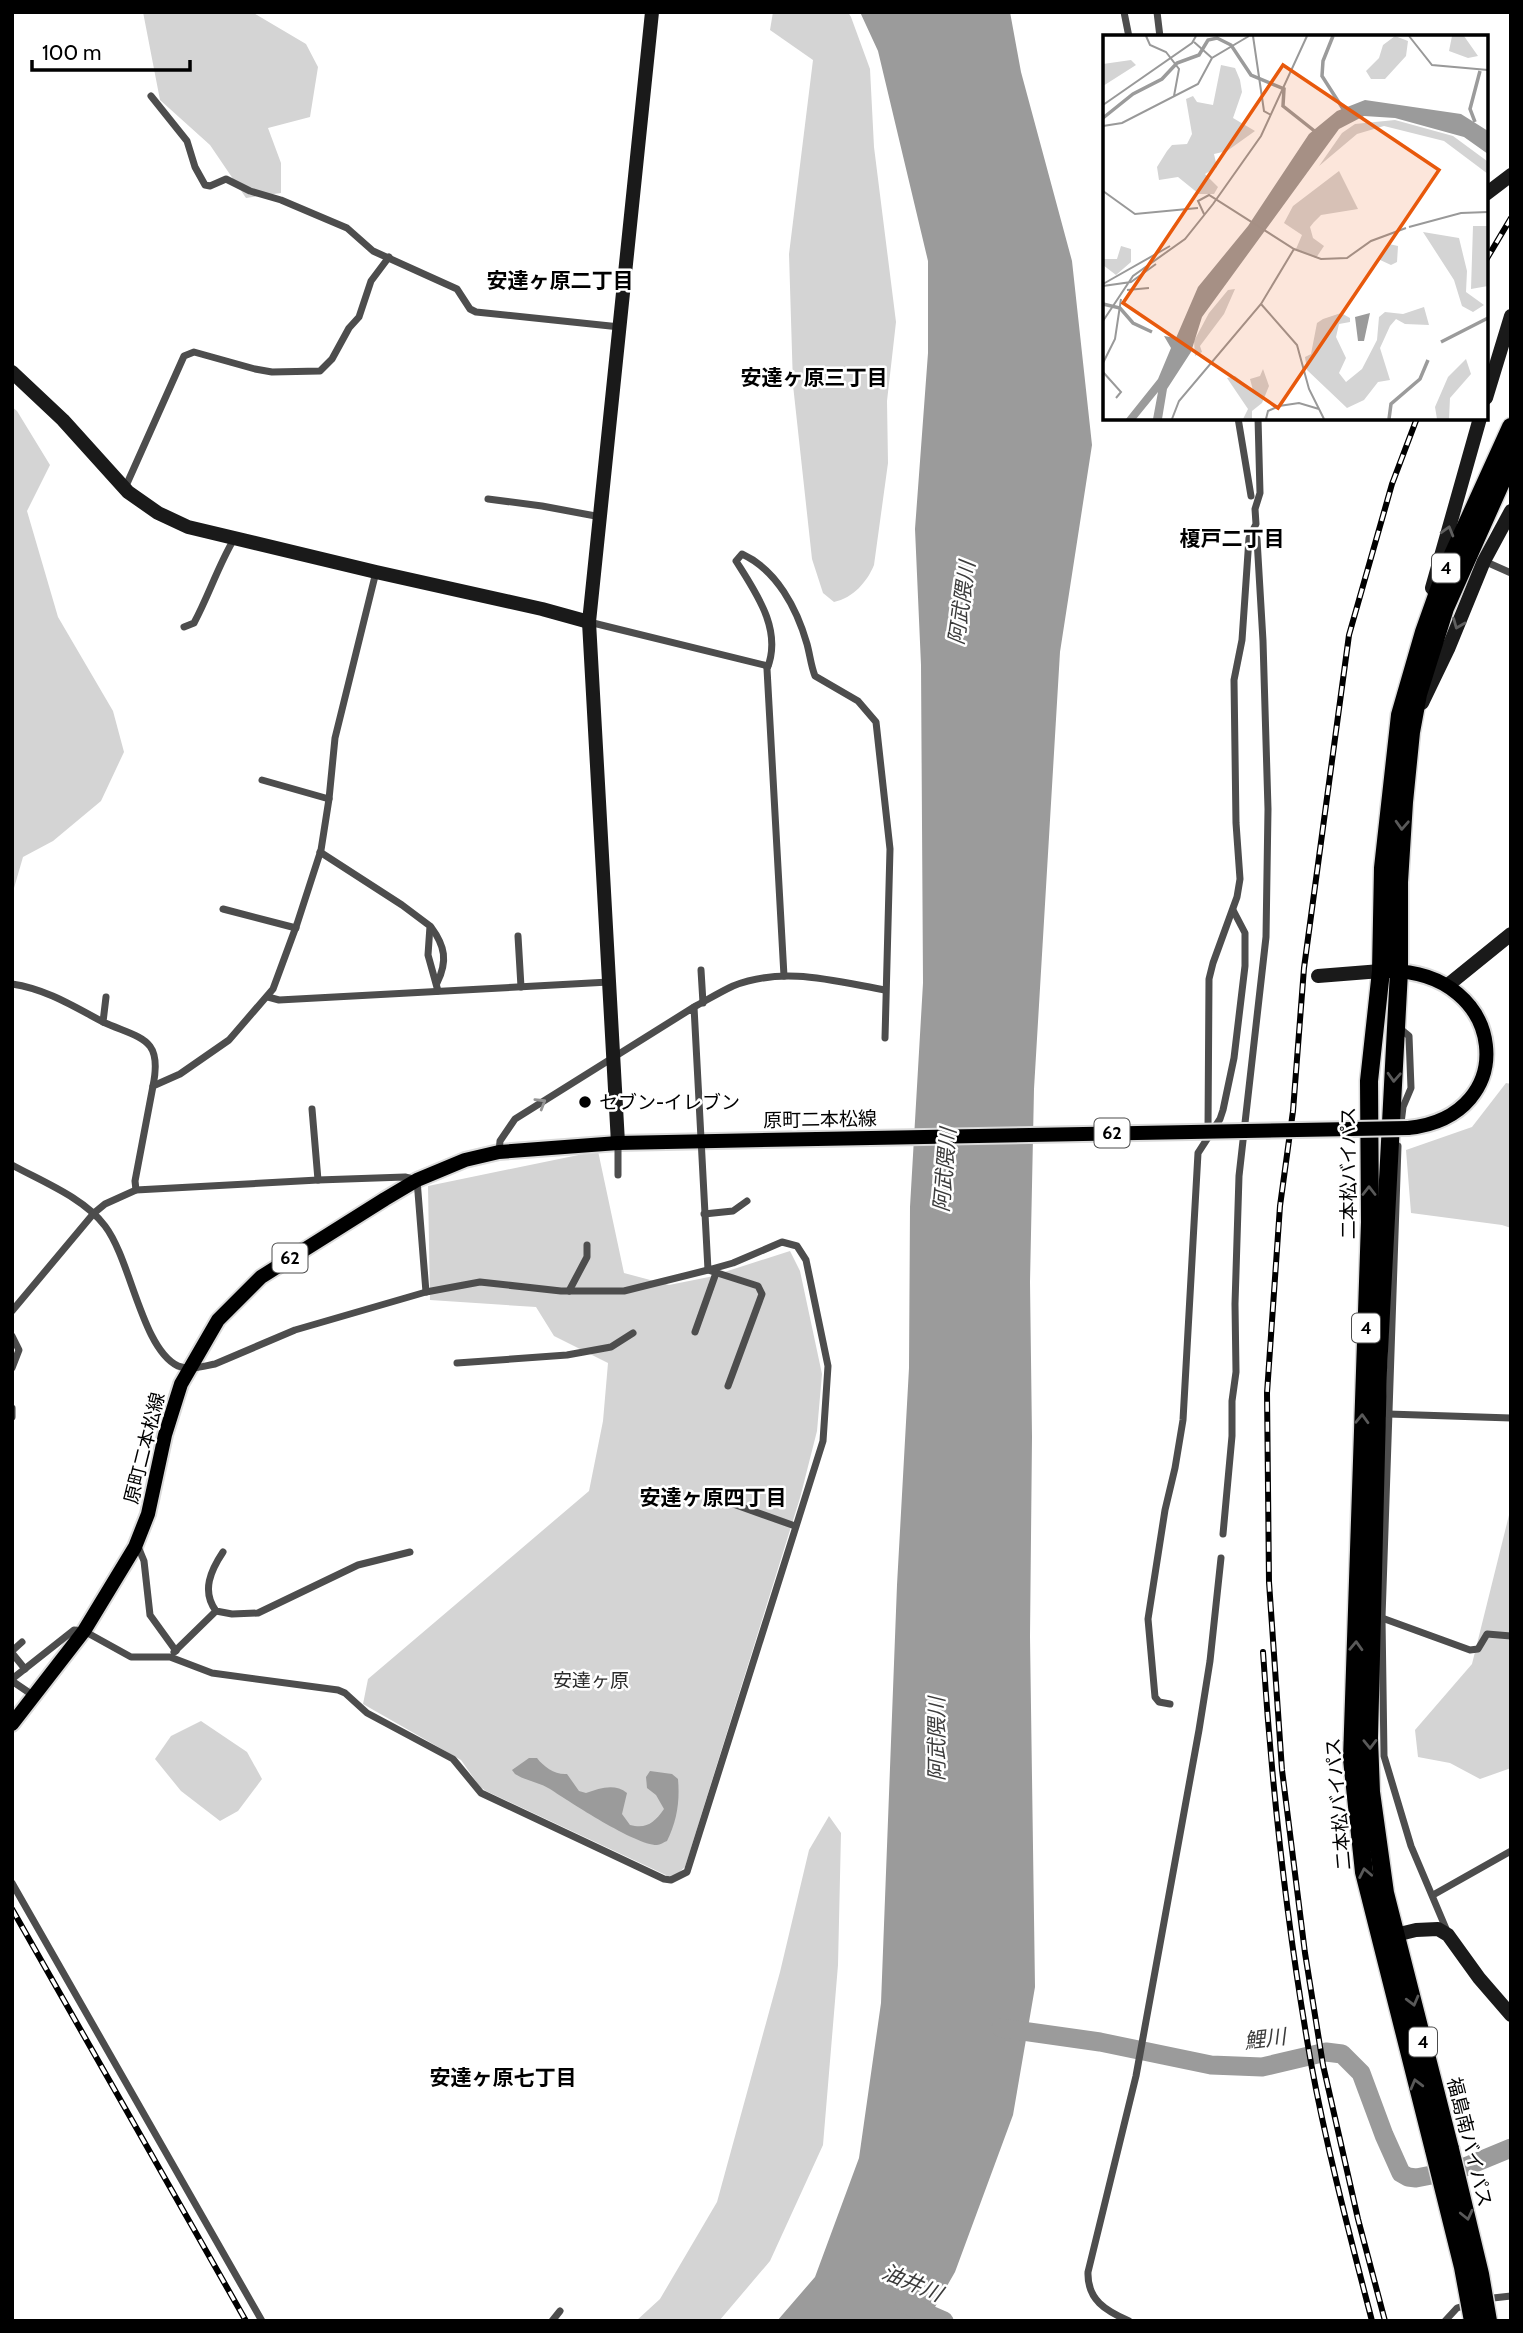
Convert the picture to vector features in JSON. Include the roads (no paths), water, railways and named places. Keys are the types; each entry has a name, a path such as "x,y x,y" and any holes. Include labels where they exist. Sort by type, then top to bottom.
{"highway":[{"name":"二本松バイパス","path":"1387,1937 1364,1872 1352,1759 1370,1222 1369,1081 1381,971 1383,868 1401,716 1424,632 1446,569 1511,427"},
{"name":"二本松バイパス","path":"1387,1937 1385,1893 1371,1792 1369,1738 1378,1370 1399,971 1399,882 1404,802 1418,694 1445,608 1511,460"},
{"name":"福島南バイパス","path":"1387,1937 1442,2149 1480,2274 1489,2321"},
{"name":"福島南バイパス","path":"1442,2149 1473,2321"}],"main road":[{"name":"原町二本松線","path":"12,1724 84,1631 137,1544 148,1514 169,1420 181,1384 218,1320 261,1277 417,1180 465,1160 499,1152 618,1143 1408,1128 1436,1122 1456,1111 1477,1089 1484,1076 1488,1055 1483,1027 1471,1005 1448,985 1415,972 1381,971"}],"street":[{"path":"618,1175 615,1056 589,622 652,12"},
{"path":"1124,12 1129,35"},
{"path":"1157,12 1160,35"},
{"path":"151,96 187,141 195,167 205,185 210,186 226,179 250,191 281,200 347,228 373,251 457,289 470,309 476,312 621,327"},
{"path":"1488,193 1511,175"},
{"path":"124,488 184,356 194,352 272,372 320,371 332,359 349,328 359,317 371,281 388,257"},
{"path":"1488,391 1511,316"},
{"path":"12,372 64,420 124,488 158,513 178,522 234,539 542,609 768,666"},
{"path":"1238,420 1251,495"},
{"path":"1208,1132 1209,979 1237,897 1240,872 1236,823 1234,680 1242,640 1249,538 1256,524 1255,509 1259,493 1258,420"},
{"path":"1401,716 1435,576 1479,420"},
{"path":"488,499 601,517"},
{"path":"1411,732 1484,561 1511,511"},
{"path":"184,627 194,623 207,600 221,561 234,539"},
{"path":"1223,1534 1236,1372 1239,1176 1267,927 1268,809 1257,539"},
{"path":"784,976 768,666 773,650 771,630 760,600 736,561 742,554 756,561 790,601 801,622 815,676 858,701 876,722 890,849 885,1038"},
{"path":"1484,561 1511,573"},
{"path":"153,1086 180,1074 229,1040 268,997 296,928 320,852 335,738 376,572"},
{"path":"262,780 329,799"},
{"path":"320,852 430,926 441,941 444,965 437,988"},
{"path":"223,909 296,928"},
{"path":"1170,1704 1158,1702 1155,1697 1148,1619 1165,1510 1183,1420 1198,1153 1223,1110 1240,1019 1246,946 1245,933 1233,910"},
{"path":"430,926 428,955 437,988"},
{"path":"519,936 522,987"},
{"path":"1448,985 1510,937"},
{"path":"701,970 702,1003"},
{"path":"1318,976 1381,971"},
{"path":"499,1152 500,1141 515,1119 694,1007 733,986 773,976 801,975 885,990"},
{"path":"268,997 279,999 437,988 610,982"},
{"path":"12,984 34,987 48,993 147,1041 153,1047 158,1066 135,1181 136,1191"},
{"path":"103,1022 106,997"},
{"path":"694,1007 704,1214 712,1272 695,1332"},
{"path":"1396,1026 1409,1036 1411,1088 1403,1107 1398,1142 1382,1618 1384,1756 1411,1846 1448,1935 1479,1978 1511,2015"},
{"path":"312,1109 318,1180"},
{"path":"12,1165 94,1213 111,1235 120,1253 153,1340 179,1367 215,1364 295,1330 426,1292 480,1282 569,1291 624,1291 712,1272 782,1242 797,1246 806,1260 828,1370 822,1441 687,1872 671,1880 481,1793 453,1759 367,1713 345,1693 212,1673 173,1654 131,1657 84,1631 74,1630 12,1680 33,1696"},
{"path":"12,1311 94,1213 105,1204 136,1191 318,1180 405,1177 417,1180 426,1292"},
{"path":"704,1214 733,1211 747,1201"},
{"path":"569,1291 587,1257 587,1245"},
{"path":"712,1272 758,1286 762,1294 728,1386"},
{"path":"457,1363 567,1355 611,1347 633,1333"},
{"path":"12,1336 19,1350 12,1368"},
{"path":"12,1408 12,1416"},
{"path":"1388,1414 1511,1418"},
{"path":"722,1500 795,1526"},
{"path":"137,1544 144,1561 150,1615 173,1654"},
{"path":"216,1611 208,1585 210,1572 223,1552"},
{"path":"216,1611 258,1614 358,1565 410,1552"},
{"path":"1129,2321 1099,2304 1088,2284 1088,2273 1136,2076 1199,1730 1210,1661 1221,1558"},
{"path":"173,1654 216,1611"},
{"path":"1382,1618 1470,1650 1478,1650 1487,1633 1511,1636"},
{"path":"22,1642 12,1652 25,1669"},
{"path":"1433,1895 1511,1851"},
{"path":"12,1883 262,2321"},
{"path":"1387,1937 1416,1930 1438,1929 1448,1935"},
{"path":"1445,2321 1457,2308 1492,2297 1511,2296"},
{"path":"552,2321 560,2311"}],"water":[{"name":"阿武隈川","path":"860,12 1010,12 1021,72 1072,261 1092,445 1060,652 1034,1089 1030,1282 1030,1637 1035,1987 1013,2115 955,2272 927,2321 777,2321 815,2277 859,2158 881,2003 897,1585 909,1368 910,1207 923,983 921,665 915,529 928,353 928,261 878,51"},
{"path":"529,1758 537,1758 550,1770 567,1774 579,1791 586,1793 607,1787 618,1788 627,1793 622,1814 630,1825 636,1826 650,1824 664,1809 656,1795 647,1788 646,1777 650,1771 672,1774 678,1779 678,1803 667,1841 657,1845 634,1838 546,1787 515,1774 512,1770"}],"waterway":[{"name":"鯉川","path":"1001,2028 1100,2042 1211,2065 1262,2067 1326,2052 1342,2054 1361,2073 1401,2173 1408,2177 1416,2178 1465,2167 1511,2148"},
{"name":"油井川","path":"905,2304 944,2321"}],"railway":[{"path":"1488,257 1511,218"},
{"path":"1385,2321 1358,2219 1323,2065 1305,1953 1282,1770 1269,1582 1267,1393 1280,1206 1293,1111 1304,968 1349,635 1392,484 1416,420"},
{"path":"1263,1652 1281,1858 1302,2012 1324,2128 1372,2321"},
{"path":"12,1909 246,2321"}],"place":[{"name":"セブン-イレブン","path":"585,1102"}],"district":[{"name":"安達ヶ原二丁目","path":"560,281"},
{"name":"安達ヶ原三丁目","path":"814,378"},
{"name":"榎戸二丁目","path":"1232,539"},
{"name":"安達ヶ原四丁目","path":"713,1498"},
{"name":"安達ヶ原七丁目","path":"503,2078"}],"park label":[{"name":"安達ヶ原","path":"591,1680"}]}
